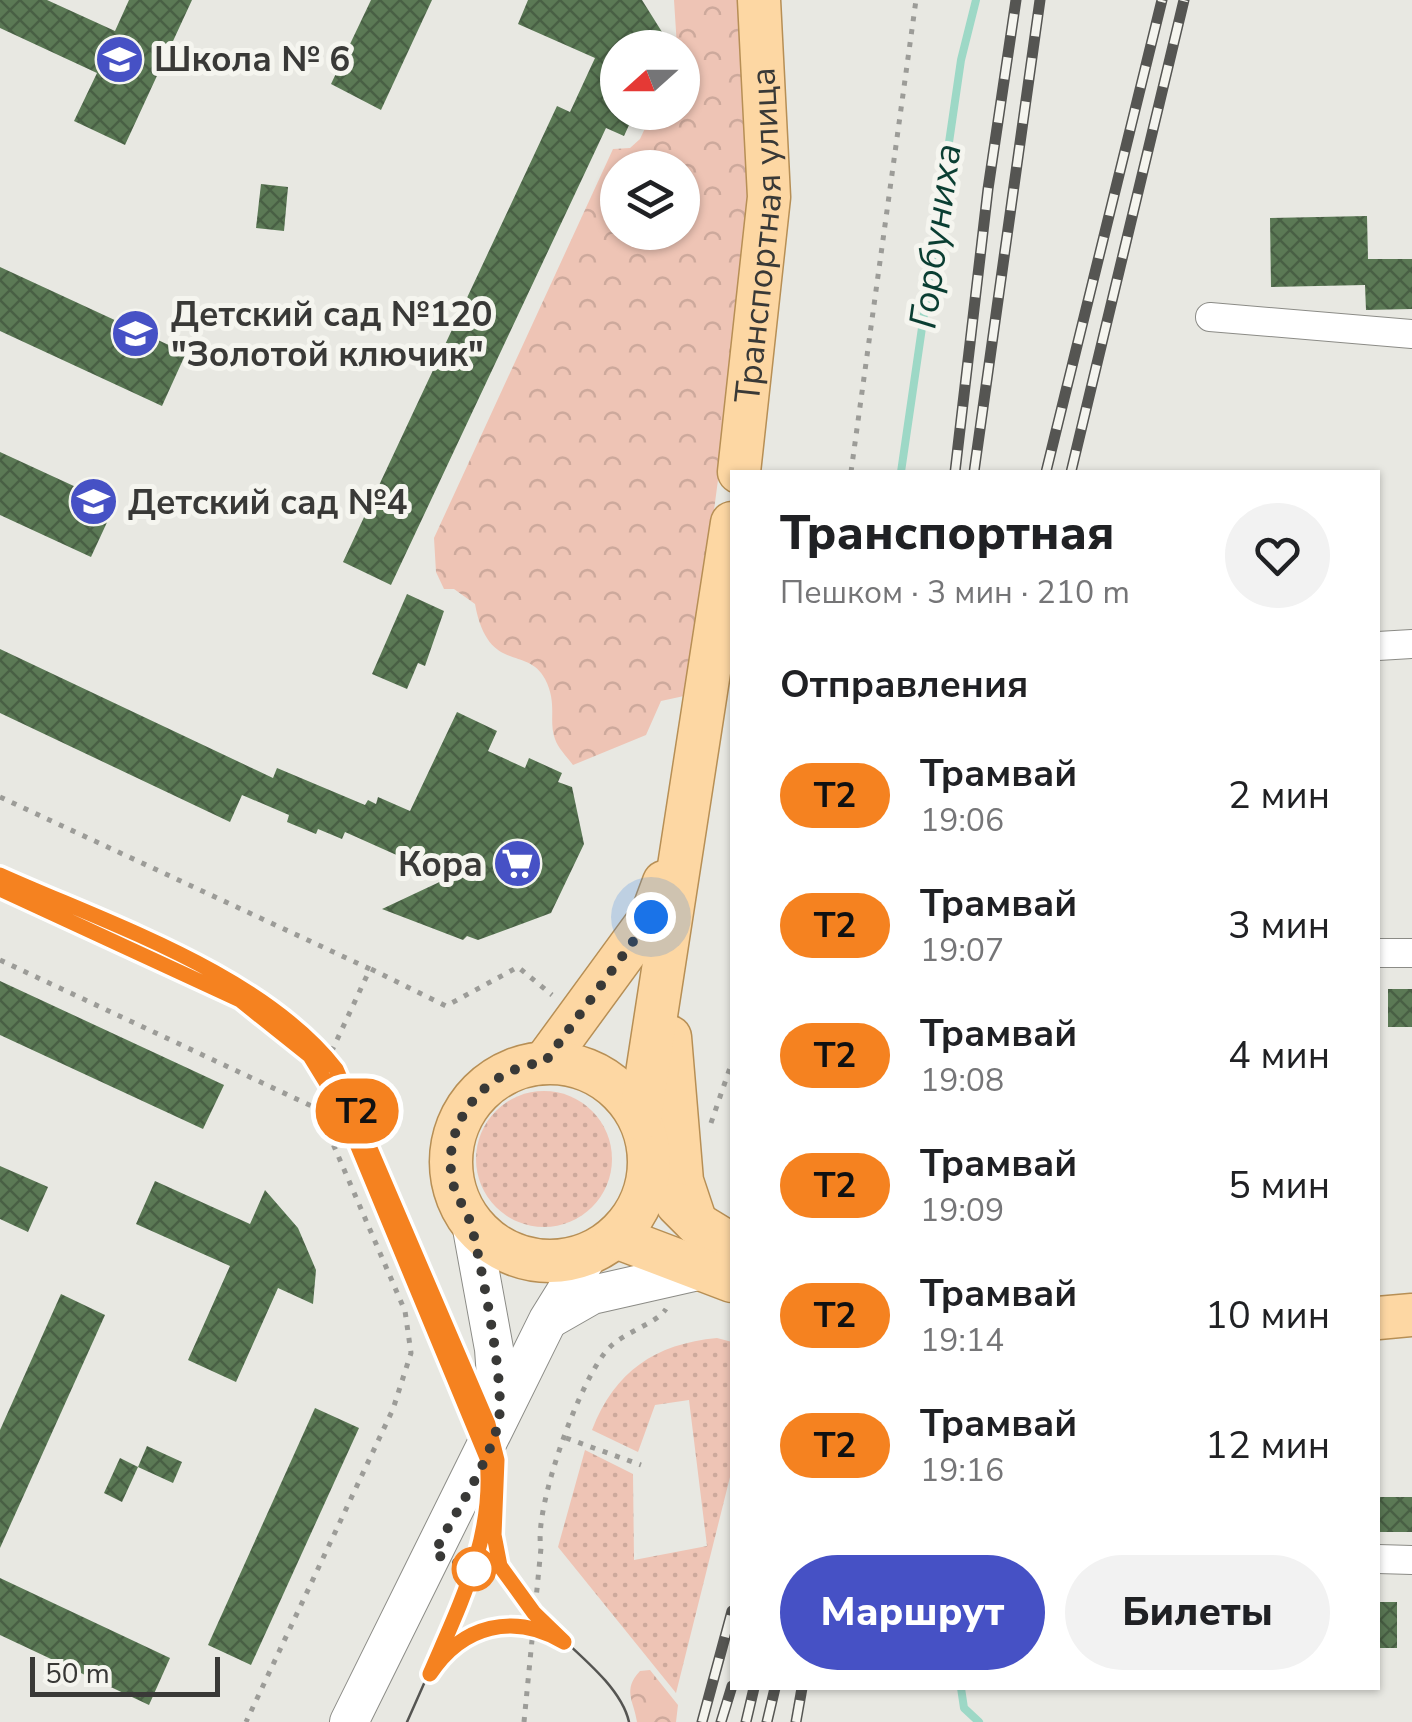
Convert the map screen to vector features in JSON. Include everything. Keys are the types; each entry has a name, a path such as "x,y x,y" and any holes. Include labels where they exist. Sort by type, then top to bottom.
{"main road":[{"name":"Транспортная улица","path":"739,470 769,197 759,0"},
{"path":"640,1118 730,535"},
{"path":"545,1062 651,917 682,835"},
{"path":"670,923 669,998 676,1135 682,1181 696,1223"},
{"path":"349,1722 499,1422 548,1320 602,1246 632,1220 649,1175 648,1146 640,1118 624,1094 600,1076 574,1065 545,1062 522,1066 495,1079 472,1100 457,1126 451,1156 452,1180 472,1223 494,1349 499,1422"},
{"path":"649,1175 696,1223 730,1244"},
{"path":"472,1223 496,1245 525,1258 558,1261 602,1246 698,1277"},
{"path":"548,1320 592,1295 698,1277"},
{"path":"1380,1318 1412,1316"}],"street":[{"path":"1210,317 1412,334"},
{"path":"1380,646 1412,644"},
{"path":"1380,953 1412,952"},
{"path":"1380,1560 1412,1560"}],"path":[{"path":"852,470 916,0"},
{"path":"0,797 370,969 322,1072 318,1109 405,1311 412,1353 394,1410 249,1720"},
{"path":"0,960 318,1109"},
{"path":"707,1134 730,1068"},
{"path":"524,1722 540,1548 537,1529 549,1478 591,1376 609,1348 639,1325 666,1312 698,1277"},
{"path":"566,1438 641,1466"}],"green space":[{"path":"674,0 741,0 750,207 743,291 691,684 684,696 661,701 646,735 573,765 555,739 551,696 545,679 528,663 498,650 481,626 475,604 454,589 444,589 436,572 434,538 600,177 600,250 700,250 700,150 613,150 630,148 644,130 700,130 700,30 676,30"},
{"path":"544,1091 570,1097 592,1111 606,1133 612,1159 606,1185 592,1207 570,1221 544,1227 518,1221 496,1207 482,1185 476,1159 482,1133 496,1111 518,1097"},
{"path":"717,1338 730,1341 730,1477 676,1693 558,1547 585,1450 633,1474 634,1560 707,1546 689,1400 655,1405 638,1452 592,1430 613,1392 640,1364 656,1354"},
{"path":"650,1670 678,1705 676,1722 637,1722 632,1684 640,1671"}],"building":[{"path":"0,0 47,0 115,31 129,0 192,0 125,145 74,121 97,73 0,28"},
{"path":"371,0 432,0 381,110 331,84"},
{"path":"528,0 642,0 661,30 600,30 600,130 605,130 391,585 343,562 557,106 570,112 595,58 518,24"},
{"path":"261,184 288,187 284,231 256,228"},
{"path":"1367,216 1368,259 1412,259 1412,309 1366,310 1365,285 1271,287 1270,218"},
{"name":"Детский сад №120 \"Золотой ключик\"","path":"0,267 186,353 162,406 0,331"},
{"name":"Детский сад №4","path":"0,452 115,505 91,557 0,515"},
{"path":"407,594 444,611 425,666 418,663 407,689 372,674"},
{"path":"0,649 273,778 277,768 365,805 368,800 376,804 378,797 410,811 457,712 497,731 488,751 525,768 529,758 562,773 558,782 572,787 584,844 551,913 478,940 467,936 463,940 382,909 448,878 345,832 342,839 318,829 316,834 287,822 289,815 242,795 230,822 0,713"},
{"path":"0,981 224,1085 203,1129 0,1035"},
{"path":"1388,989 1412,989 1412,1027 1388,1027"},
{"path":"0,1166 48,1187 28,1232 0,1219"},
{"path":"155,1181 250,1224 265,1190 298,1228 316,1270 313,1304 278,1288 236,1382 188,1360 230,1266 136,1224"},
{"path":"61,1294 105,1315 0,1548 0,1430"},
{"path":"315,1408 359,1428 251,1665 208,1645"},
{"path":"147,1446 182,1462 173,1483 138,1467"},
{"path":"120,1458 138,1467 122,1502 104,1493"},
{"path":"1380,1497 1412,1497 1412,1532 1380,1532"},
{"path":"0,1578 170,1658 149,1705 0,1635"},
{"path":"1380,1602 1397,1602 1397,1648 1380,1648"}],"waterway":[{"name":"Горбуниха","path":"901,470 961,60 976,0"},
{"name":"Горбуниха","path":"961,1690 964,1708 979,1722"}],"tram line":[{"path":"0,875 135,933 226,979 268,1005 305,1035 336,1069 494,1442 494,1538 500,1566 529,1607 607,1683 629,1722"},
{"name":"T2","path":"0,875 244,988 294,1024 336,1069 352,1099 494,1442 498,1478 494,1535 500,1566 534,1613 564,1642 530,1626 492,1626 462,1638 430,1674 479,1556 489,1486 487,1458 478,1427 335,1092 322,1072 293,1040 240,1000 0,889"},
{"path":"407,1722 473,1573 485,1522"},
{"path":"441,1657 465,1638 491,1627 520,1626 550,1633"}],"railway":[{"path":"955,470 988,189 1016,0"},
{"path":"974,470 1040,0"},
{"path":"1046,470 1162,0"},
{"path":"1071,470 1184,0"},
{"path":"702,1722 730,1618"},
{"path":"721,1722 731,1690"},
{"path":"746,1722 754,1690"},
{"path":"767,1722 775,1690"},
{"path":"796,1722 802,1690"}],"place":[{"name":"Школа № 6","path":"119,59"},
{"name":"Детский сад №120 \"Золотой ключик\"","path":"136,334"},
{"name":"Детский сад №4","path":"93,502"},
{"name":"Кора","path":"518,864"}],"route":[{"path":"474,1569 434,1554 499,1422 494,1349 472,1223 452,1180 451,1156 457,1126 472,1100 495,1079 522,1066 545,1062 651,917"}]}
